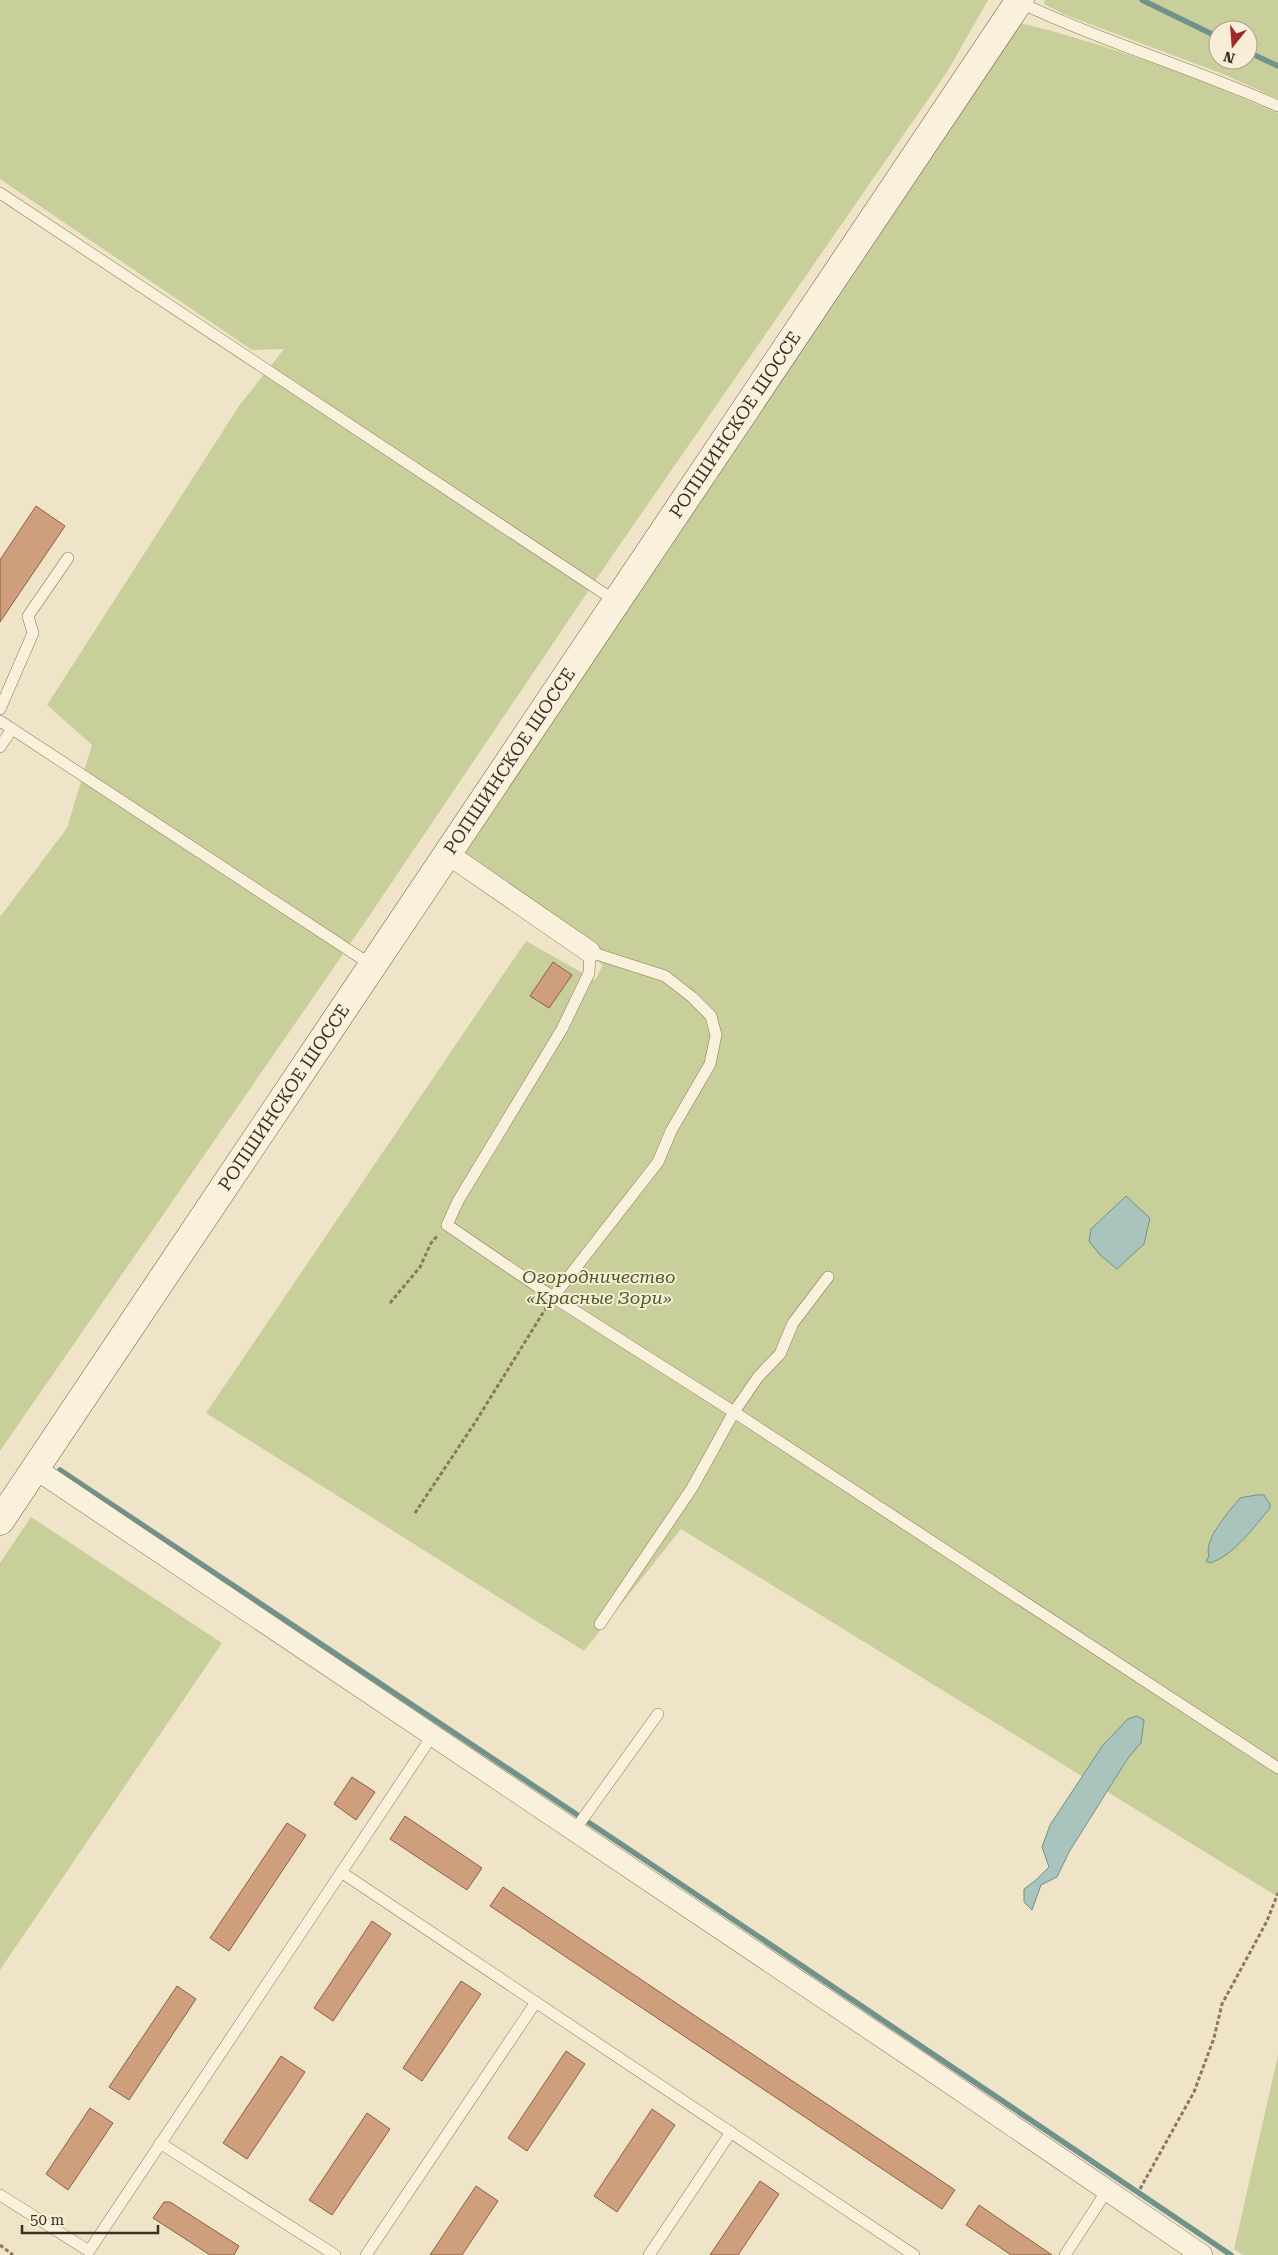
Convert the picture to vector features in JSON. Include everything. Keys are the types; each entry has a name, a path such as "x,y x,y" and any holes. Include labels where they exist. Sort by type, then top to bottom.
{"main road":[{"name":"РОПШИНСКОЕ ШОССЕ","path":"0,1522 1020,1"}],"street":[{"path":"448,854 590,952"},
{"path":"36,1469 1108,2189 1202,2255"}],"lane":[{"path":"1020,1 1055,19 1220,80 1278,106"},
{"path":"0,193 617,602"},
{"path":"0,709 33,633 28,616 68,558"},
{"path":"0,721 373,966"},
{"path":"0,746 12,729"},
{"path":"553,1297 658,1162 671,1131 710,1064 716,1035 712,1016 666,976 590,952 589,973 562,1029 458,1201 447,1225 553,1297 734,1412 1278,1768"},
{"path":"600,1624 692,1488 734,1412 758,1378 780,1354 793,1323 828,1277"},
{"path":"574,1831 658,1714"},
{"path":"0,2195 89,2251 432,1736"},
{"path":"341,1872 914,2255"},
{"path":"366,2255 536,2002"},
{"path":"649,2255 731,2132"},
{"path":"160,2143 335,2255"},
{"path":"1066,2255 1108,2189"}],"path":[{"path":"390,1303 420,1267 431,1242 447,1225"},
{"path":"415,1513 476,1422 553,1297"},
{"path":"1142,2186 1194,2092 1214,2038 1222,2004 1267,1921 1278,1893"},
{"path":"0,2246 14,2255"}],"green space":[{"path":"0,0 988,0 947,72 612,556 359,931 0,1451 0,917 67,828 92,745 47,705 239,406 284,349 252,350 0,179"},
{"path":"1045,0 1278,0 1278,99 1212,70 1258,70 1258,20 1208,20 1208,68 1063,14 1044,4"},
{"name":"Огородничество «Красные Зори»","path":"1020,23 1053,31 1151,62 1278,113 1278,1897 681,1529 584,1651 206,1413 526,941 595,980 603,965 454,863"},
{"path":"31,1517 222,1643 0,1970 0,1563"},
{"path":"1278,2055 1278,2255 1243,2255 1234,2249"}],"water":[{"path":"1126,1196 1150,1218 1144,1244 1117,1269 1100,1255 1089,1241 1091,1229"},
{"path":"1264,1495 1270,1504 1270,1508 1227,1554 1210,1563 1206,1561 1209,1556 1210,1542 1224,1518 1240,1498"},
{"path":"1137,1716 1144,1720 1141,1743 1128,1758 1069,1852 1057,1877 1041,1885 1032,1910 1024,1902 1024,1889 1049,1867 1042,1847 1050,1825 1103,1745 1128,1719"}],"building":[{"path":"36,506 65,526 0,622 0,560"},
{"path":"553,962 572,975 549,1008 530,996"},
{"path":"352,1777 375,1792 356,1820 334,1804"},
{"path":"405,1816 482,1868 467,1890 390,1839"},
{"path":"287,1823 306,1835 229,1951 210,1938"},
{"path":"503,1887 955,2190 942,2209 490,1906"},
{"path":"372,1921 391,1934 333,2021 314,2008"},
{"path":"461,1981 481,1994 422,2081 403,2068"},
{"path":"177,1986 196,1999 129,2100 109,2087"},
{"path":"566,2051 585,2064 527,2151 508,2138"},
{"path":"281,2056 305,2072 247,2159 223,2143"},
{"path":"90,2108 113,2123 68,2190 46,2174"},
{"path":"652,2109 675,2125 617,2212 594,2196"},
{"path":"367,2113 390,2129 332,2215 309,2200"},
{"path":"760,2181 779,2194 738,2255 710,2255"},
{"path":"476,2186 498,2201 462,2255 430,2255"},
{"path":"164,2202 170,2202 239,2246 234,2255 210,2255 153,2218"},
{"path":"979,2205 1052,2255 1011,2255 966,2225"}],"waterway":[{"path":"1142,0 1208,32"},
{"path":"1258,57 1278,66"},
{"path":"60,1470 639,1856 1231,2255"}]}
